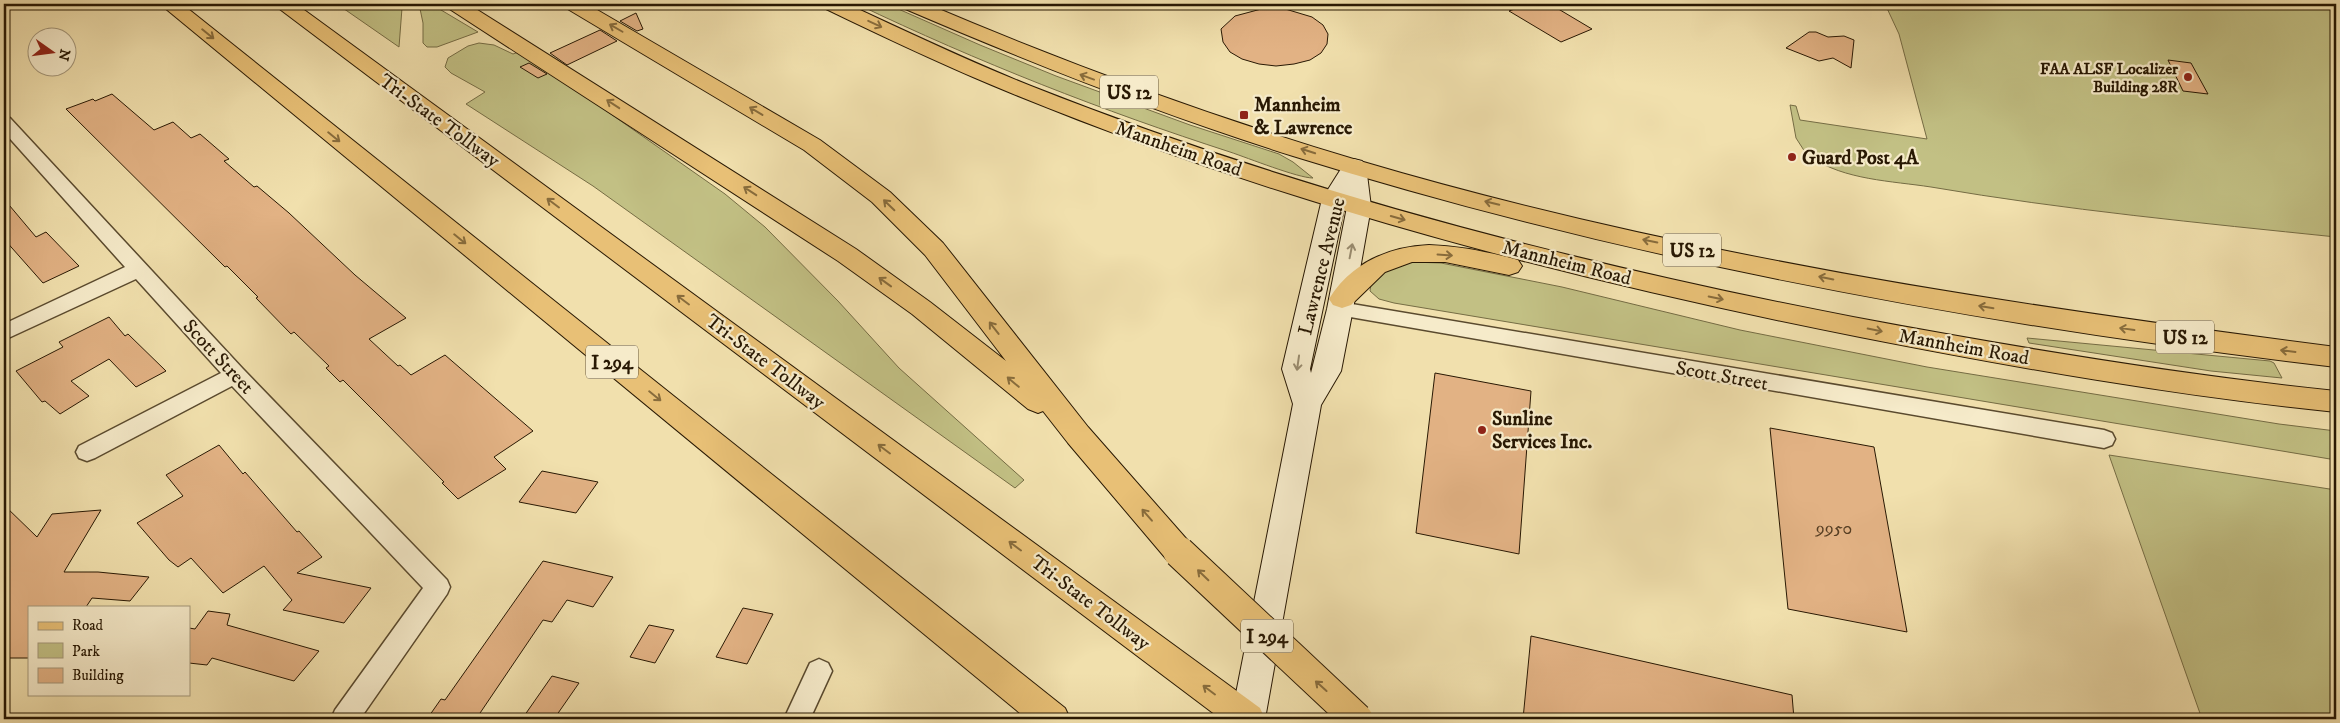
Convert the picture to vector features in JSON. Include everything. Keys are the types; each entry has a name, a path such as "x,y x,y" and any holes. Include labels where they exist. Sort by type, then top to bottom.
{"main road":[{"name":"I 294","path":"170,4 1054,719"},
{"name":"Tri-State Tollway","path":"283,4 1248,719"},
{"name":"I 294","path":"455,4 847,255 921,308 1078,435"},
{"name":"I 294","path":"573,4 812,145 881,197 934,249 1078,435 1178,552 1357,719"},
{"name":"Mannheim Road","path":"831,4 958,62 1058,104 1177,148 1334,199 1443,231 1668,288 1830,322 2062,363 2336,402"},
{"name":"Mannheim Road","path":"910,4 1062,68 1152,101 1354,166 1488,202 1644,240 1953,302 2113,327 2336,356"},
{"name":"Lawrence Avenue","path":"1307,404 1296,369 1334,199 1354,166"},
{"name":"Lawrence Avenue","path":"1248,719 1307,404 1327,371 1360,207 1354,166"},
{"path":"1341,304 1366,275 1382,263 1407,254 1461,256 1570,279 1668,288"},
{"path":"2062,363 2139,392 2336,420"}],"street":[{"name":"Scott Street","path":"4,122 236,375 438,588 345,719"},
{"path":"4,333 138,269"},
{"name":"Scott Street","path":"1341,304 2104,439"},
{"path":"87,452 236,375"},
{"path":"796,719 819,671"}],"green space":[{"path":"337,4 399,4 402,8 399,47"},
{"path":"419,4 431,4 478,32 437,47 427,47 423,43 423,23"},
{"path":"857,4 887,4 1056,76 1190,125 1279,154 1293,162 1313,178 1296,175 1135,120 995,66"},
{"path":"1885,4 2336,4 2336,237 2032,203 1869,178 1838,171 1824,165 1811,157 1817,155 1812,151 1805,152 1796,138 1790,105 1796,106 1800,120 1927,139 1899,34"},
{"path":"479,43 494,45 513,54 521,51 725,194 765,227 838,301 899,368 1024,480 1015,488 593,186 466,104 485,92 451,73 445,67 448,58 468,46"},
{"path":"1410,262 1441,263 1562,287 1740,330 1927,367 2279,424 2336,431 2336,460 1394,303 1379,299 1370,291 1371,284 1390,267"},
{"path":"2027,338 2270,361 2274,363 2282,378 2211,371 2029,343"},
{"path":"2109,455 2336,490 2336,719 2202,719"}],"building":[{"path":"1529,4 1550,4 1592,29 1561,42 1509,11"},
{"path":"1265,8 1282,8 1312,17 1323,25 1328,34 1327,44 1321,53 1310,60 1276,66 1242,59 1230,52 1223,42 1221,29 1235,16"},
{"path":"636,13 643,29 637,31 620,21"},
{"path":"600,30 617,41 567,65 550,53"},
{"path":"1809,32 1816,32 1828,37 1844,36 1854,40 1851,68 1833,58 1819,61 1786,48"},
{"name":"FAA ALSF Localizer Building 28R","path":"2168,60 2191,63 2208,94 2183,91"},
{"path":"529,63 547,74 538,78 520,67"},
{"path":"112,94 154,130 173,122 191,138 200,134 229,159 224,161 254,187 257,186 289,213 355,275 406,318 369,339 398,366 400,365 411,375 445,355 533,431 494,457 506,469 458,499 442,483 444,482 343,380 340,382 326,368 329,366 294,332 291,334 227,266 225,267 66,109"},
{"path":"4,199 36,237 46,232 79,266 43,283 4,239"},
{"path":"109,317 125,336 128,334 166,371 136,387 109,359 71,381 89,396 60,414 45,401 42,402 16,371 63,347 59,342"},
{"path":"1435,373 1531,391 1519,554 1416,533"},
{"path":"1770,428 1874,447 1907,632 1788,609"},
{"path":"219,445 243,474 245,472 297,532 299,531 322,557 297,573 371,588 344,623 283,610 292,600 264,566 223,593 191,558 178,567 169,560 137,523 183,496 166,475"},
{"path":"542,471 598,482 576,513 519,502"},
{"path":"4,505 37,537 52,514 101,510 64,572 98,572 149,577 130,601 92,598 87,606 28,606 28,658 4,658"},
{"path":"543,561 613,577 593,607 567,600 552,622 543,620 476,719 427,719 441,699 445,700"},
{"path":"743,608 773,614 747,664 716,657"},
{"path":"208,611 230,614 227,625 319,651 294,681 212,658 207,665 190,663 190,628 195,629"},
{"path":"649,625 674,630 655,663 630,657"},
{"path":"1531,636 1792,695 1794,719 1523,719"},
{"path":"552,676 579,683 554,719 522,719"}],"place":[{"name":"FAA ALSF Localizer Building 28R","path":"2188,77"},
{"name":"Mannheim & Lawrence","path":"1244,115"},
{"name":"Guard Post 4A","path":"1792,157"},
{"name":"Sunline Services Inc.","path":"1482,430"}]}
